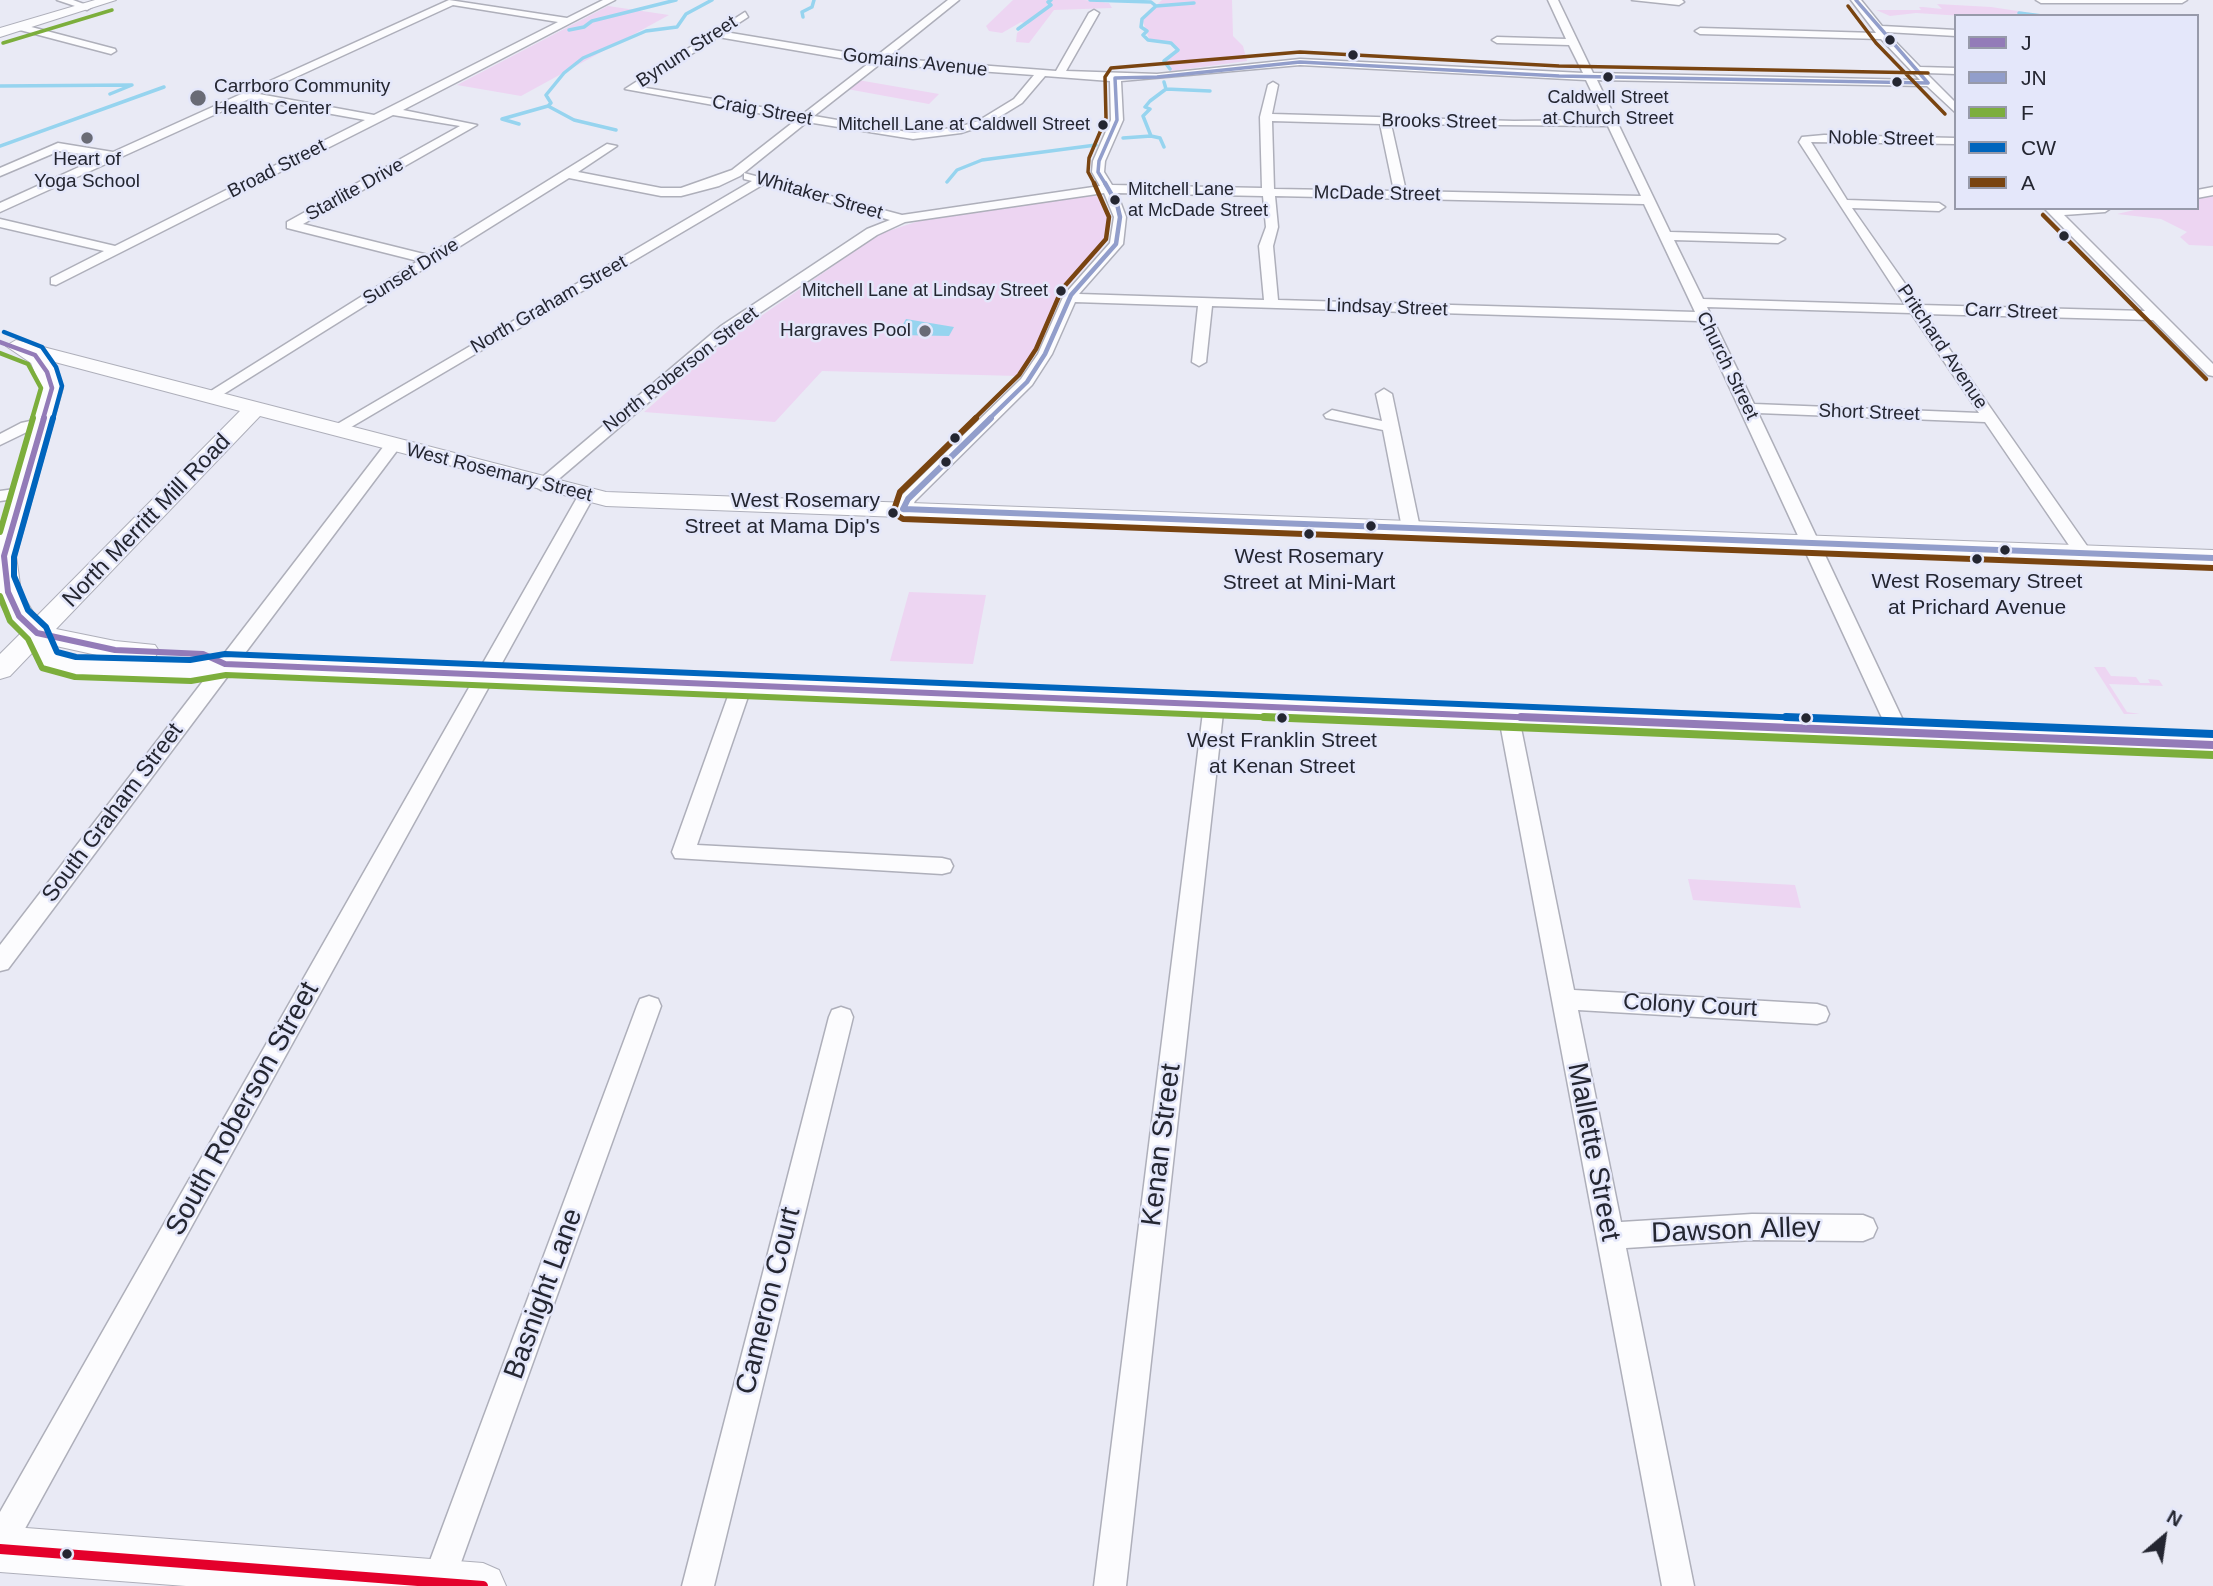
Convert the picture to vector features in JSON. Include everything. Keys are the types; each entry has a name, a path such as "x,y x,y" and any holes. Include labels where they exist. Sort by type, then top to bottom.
{"street":[{"path":"62,0 88,7"},
{"path":"0,33 109,0"},
{"name":"Broad Street","path":"56,281 610,0"},
{"path":"568,174 661,192 696,189 736,173 802,117 954,0"},
{"name":"Church Street","path":"1553,0 1812,542 1899,733"},
{"path":"1637,0 1679,2"},
{"path":"1856,0 1881,33 1954,108"},
{"path":"2042,0 2182,0"},
{"path":"0,208 452,2 569,21"},
{"path":"1059,75 1094,13"},
{"name":"Bynum Street","path":"630,89 745,15"},
{"path":"20,27 111,51"},
{"path":"1700,31 1954,33"},
{"name":"Gomains Avenue","path":"717,34 878,61 1040,75 1157,77 1290,62 1590,77 1928,83"},
{"path":"1497,40 1573,43"},
{"path":"1915,70 1954,71"},
{"name":"Craig Street","path":"630,89 913,136 961,130 1002,113 1018,101 1040,75"},
{"path":"903,509 908,499 1027,382 1045,354 1070,298 1115,244 1120,217 1117,204 1098,172 1099,161 1117,120 1115,78"},
{"path":"1271,304 1266,253 1272,227 1272,207 1268,192 1266,117 1273,85"},
{"path":"248,95 377,118"},
{"name":"Starlite Drive","path":"391,111 471,125 292,225 430,260"},
{"name":"Brooks Street","path":"1266,117 1612,123"},
{"path":"1385,121 1401,195"},
{"name":"Noble Street","path":"1806,138 1954,141"},
{"name":"Pritchard Avenue","path":"1806,138 1807,146 1843,204 2083,553"},
{"path":"0,172 58,146 115,156"},
{"name":"Sunset Drive","path":"211,397 611,146"},
{"name":"Whitaker Street","path":"736,173 902,219"},
{"name":"North Graham Street","path":"335,430 762,180"},
{"name":"McDade Street","path":"1106,189 1648,200"},
{"name":"North Roberson Street","path":"541,485 726,329 872,232 902,219 1106,189"},
{"path":"1843,204 1939,207"},
{"path":"2052,210 2213,372"},
{"path":"0,223 116,250"},
{"path":"1665,236 1778,239"},
{"name":"Lindsay Street","path":"1070,298 1705,317"},
{"path":"1199,362 1205,302"},
{"name":"Carr Street","path":"1698,303 2157,316"},
{"path":"8,344 35,355 50,379 51,396 44,423 11,494 3,566 6,588 19,621 50,661 75,667 191,671 225,664 2213,745"},
{"name":"West Rosemary Street","path":"8,344 586,496 2213,558"},
{"path":"1384,394 1411,528"},
{"name":"North Merritt Mill Road","path":"0,670 19,621 255,408"},
{"name":"Short Street","path":"1748,408 1990,418"},
{"path":"1332,415 1390,427"},
{"path":"0,440 27,426 44,423"},
{"path":"225,664 393,445"},
{"path":"484,675 586,496"},
{"name":"South Graham Street","path":"0,962 225,664"},
{"name":"South Roberson Street","path":"0,1543 484,675"},
{"path":"742,685 683,852 942,866"},
{"name":"Kenan Street","path":"1110,1586 1214,704"},
{"name":"Mallette Street","path":"1509,718 1678,1586"},
{"name":"Colony Court","path":"1563,999 1817,1014"},
{"name":"Basnight Lane","path":"438,1582 649,1006"},
{"name":"Cameron Court","path":"698,1586 841,1017"},
{"name":"Dawson Alley","path":"1609,1236 1752,1227 1863,1228"},
{"path":"0,1549 483,1586"}],"shaded area":[{"path":"1013,0 1084,0 1109,3 1112,8 1054,10 1029,43 1016,42 1017,33 1028,24 1021,22 1002,33 989,31 986,26"},
{"path":"1162,0 1232,0 1233,36 1243,46 1247,61 1171,71 1166,61 1176,53 1176,46 1149,39 1142,19"},
{"path":"1937,4 1991,7 2031,13 1954,15 1916,13 1890,16 1876,10 1921,10 1919,7 1942,9"},
{"path":"608,6 669,15 521,96 457,85"},
{"path":"858,80 939,94 929,104 847,89"},
{"path":"1092,195 1102,198 1109,212 1106,237 1101,249 1062,293 1034,353 1019,376 822,371 775,422 644,412 725,341 879,234 925,219"},
{"path":"2213,197 2213,246 2189,245 2180,237 2187,232 2161,219 2117,214 2134,210 2199,210 2199,198"},
{"path":"909,592 986,595 973,664 890,661"},
{"path":"2094,667 2105,667 2111,676 2136,677 2140,683 2150,683 2148,679 2159,680 2163,686 2109,684 2127,712 2140,714 2124,714"},
{"path":"1688,879 1795,885 1801,908 1693,900"}],"water":[{"name":"Hargraves Pool","path":"906,319 954,327 949,336 897,335"}],"waterway":[{"path":"569,30 584,27 592,21 676,0"},
{"path":"548,106 551,103 546,95 564,73 583,58 646,31 677,27 686,14 712,0"},
{"path":"803,17 802,12 812,7 814,0"},
{"path":"1018,29 1051,5 1048,2 1051,0"},
{"path":"1090,0 1151,2 1156,6"},
{"path":"1156,6 1194,3"},
{"path":"1156,6 1142,19 1141,27 1147,31 1143,35 1148,40 1171,43 1178,50 1164,61 1170,69"},
{"path":"2019,13 2027,14"},
{"path":"1164,82 1166,89"},
{"path":"0,86 132,85 110,94"},
{"path":"0,146 164,87"},
{"path":"1151,136 1143,116 1150,109 1145,107 1166,89"},
{"path":"1166,89 1210,91"},
{"path":"519,124 502,119 548,106"},
{"path":"548,106 574,120 616,130"},
{"path":"1123,138 1151,136"},
{"path":"1151,136 1160,138 1164,147"},
{"path":"947,182 957,170 982,160 1096,145"}],"transit line":[{"name":"JN","path":"1856,0 1928,83"},
{"name":"A","path":"1848,6 1876,43 1945,114"},
{"name":"F","path":"3,43 112,10"},
{"name":"A","path":"1928,73 1559,66 1300,52 1111,68 1105,77 1106,118 1089,158 1088,172 1107,208 1109,217 1106,239 1062,289 1036,349 1019,375 900,492 893,506 893,513 903,519 2213,568"},
{"name":"JN","path":"1115,78 1157,77 1300,62 1559,76 1928,83"},
{"name":"JN","path":"903,509 908,499 1027,382 1045,354 1071,295 1116,244 1120,217 1117,204 1098,172 1099,161 1117,120 1115,78"},
{"name":"A","path":"2043,215 2206,379"},
{"name":"CW","path":"4,332 42,347 56,367 62,386 14,557 14,576 28,610 46,627 57,652 76,657 190,660 225,654 2213,734"},
{"name":"J","path":"0,342 35,355 47,372 52,388 4,556 8,592 19,616 37,633 115,650 203,654 225,664 2213,745"},
{"name":"F","path":"0,353 28,364 41,388 0,532"},
{"name":"JN","path":"903,509 2213,558"},
{"name":"F","path":"0,596 10,621 28,639 42,668 75,677 191,681 226,675 2213,755"},
{"path":"0,1549 483,1586"}],"place":[{"name":"Caldwell Street at Church Street","path":"1608,77"},
{"name":"Carrboro Community Health Center","path":"198,98"},
{"name":"Mitchell Lane at Caldwell Street","path":"1103,125"},
{"name":"Heart of Yoga School","path":"87,138"},
{"name":"Mitchell Lane at McDade Street","path":"1115,200"},
{"name":"Mitchell Lane at Lindsay Street","path":"1061,291"},
{"name":"Hargraves Pool","path":"925,331"},
{"name":"West Rosemary Street at Mama Dip's","path":"893,513"},
{"name":"West Rosemary Street at Mini-Mart","path":"1309,534"},
{"name":"West Rosemary Street at Prichard Avenue","path":"1977,559"},
{"name":"West Franklin Street at Kenan Street","path":"1282,718"}]}
